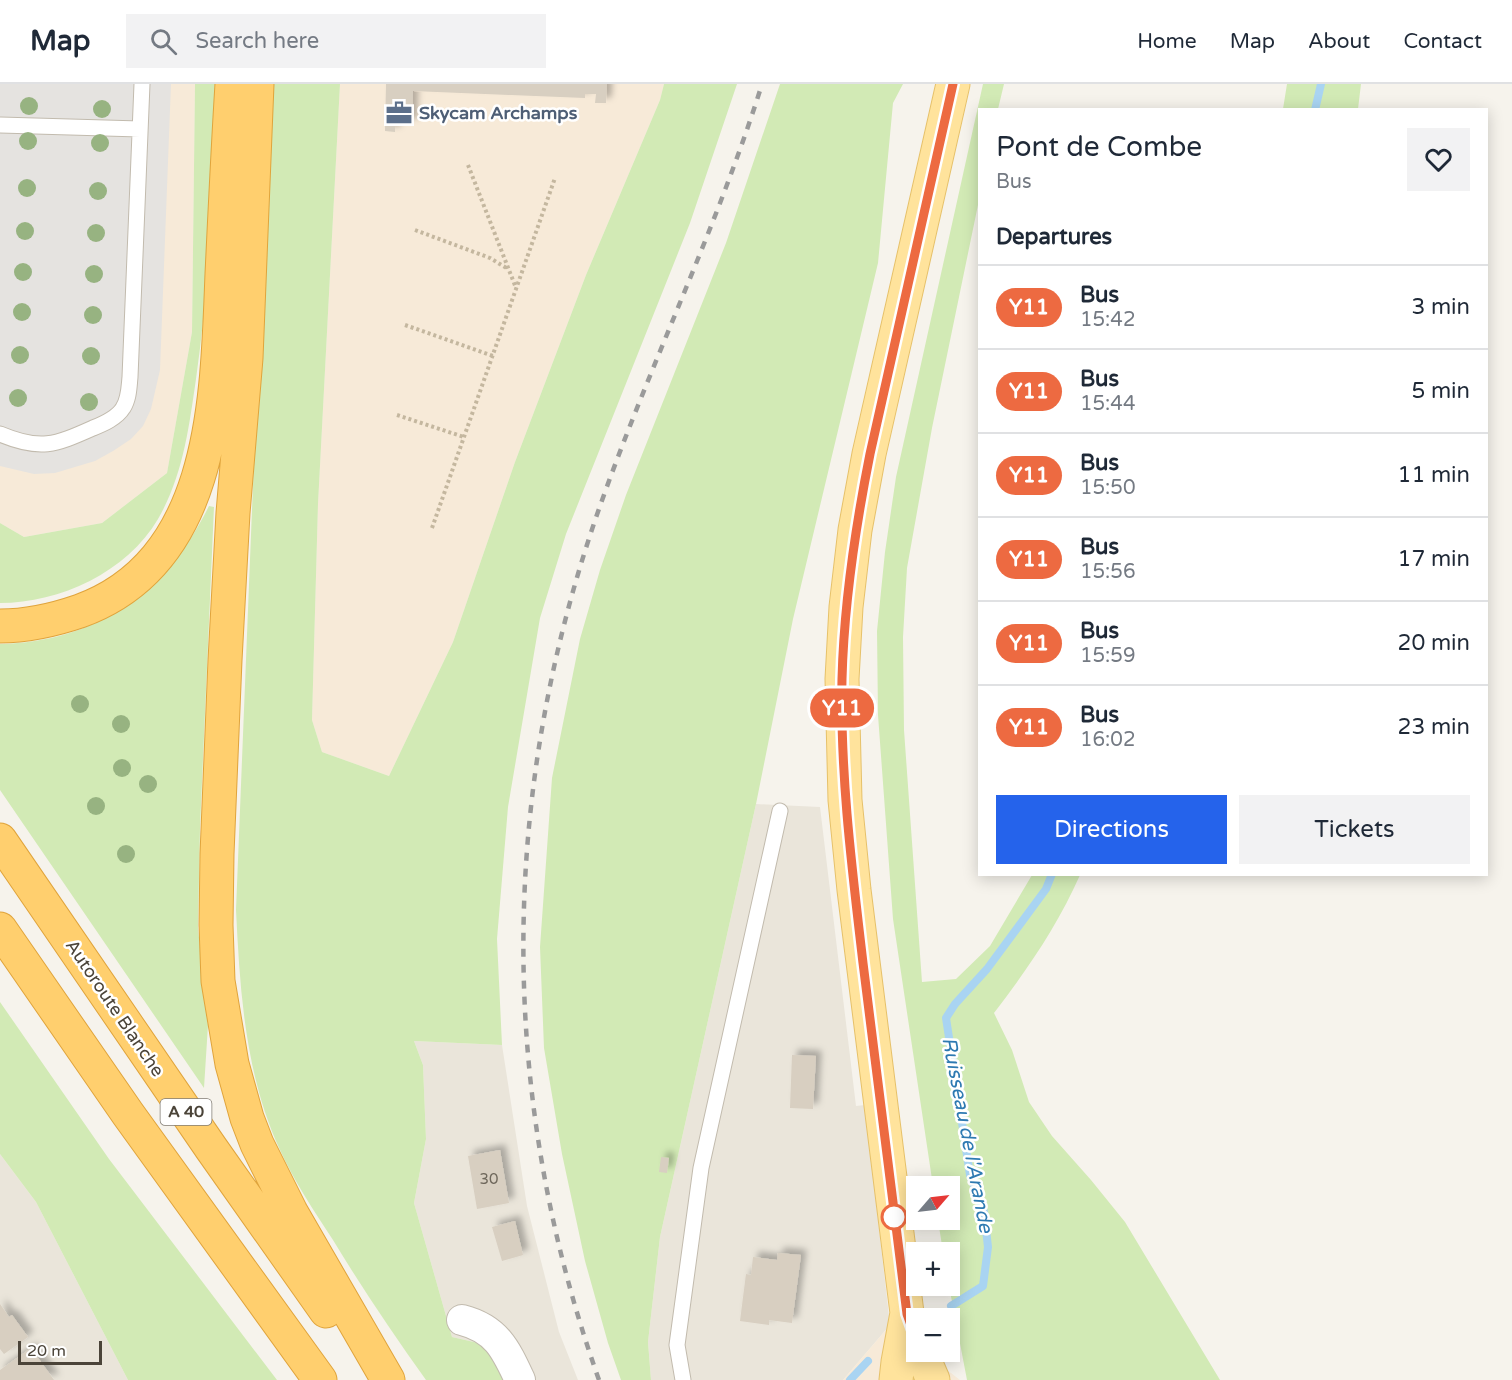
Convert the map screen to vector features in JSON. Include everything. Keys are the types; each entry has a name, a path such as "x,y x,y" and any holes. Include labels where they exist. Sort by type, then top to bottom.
{"highway":[{"path":"0,626 32,624 66,616 112,596 135,579 155,559 172,537 184,514 208,441 218,376 232,84"},
{"path":"257,84 246,358 233,513 225,660 216,901 218,981 232,1064 247,1118 257,1143 291,1212 388,1380"},
{"name":"Autoroute Blanche","path":"0,840 225,1167 377,1380"},
{"name":"A 40","path":"0,929 128,1114 320,1380"}],"main road":[{"path":"910,1308 848,834 842,743 842,679 846,607 859,508 953,84"},
{"path":"897,1380 898,1362 906,1341"},
{"path":"925,1362 933,1380"}],"street":[{"path":"462,1320 479,1326 494,1336 507,1353 519,1380"}],"lane":[{"path":"0,434 34,445 59,443 111,419 124,408 129,393 142,84"},
{"path":"0,125 140,129"},
{"path":"683,1380 677,1345 701,1168 780,811"}],"path":[{"path":"468,165 516,288"},
{"path":"432,528 555,178"},
{"path":"415,230 490,258 509,270"},
{"path":"405,325 493,356"},
{"path":"397,415 464,437"}],"shaded area":[{"path":"0,84 195,84 192,332 167,473 102,523 24,537 0,523"},
{"path":"0,84 171,84 160,370 151,409 143,426 131,439 113,451 95,461 55,473 34,474 0,466"},
{"path":"340,84 664,84 660,100 586,275 515,462 453,642 389,776 322,752 312,720 318,504"},
{"path":"756,804 820,807 856,1106 865,1105 890,1325 843,1380 651,1380 648,1342 660,1237"},
{"path":"414,1041 502,1045 527,1206 559,1332 578,1380 504,1380 487,1345 452,1337 414,1203 426,1139 423,1065"},
{"path":"0,1154 36,1202 128,1380 0,1380"},
{"path":"890,1325 906,1338 906,1362 937,1362 960,1380 843,1380"}],"green space":[{"path":"195,84 217,84 212,195 205,305 196,379 184,451 174,486 167,503 145,538 110,569 90,581 46,597 23,602 0,603 0,523 24,537 102,523 167,473 192,332"},
{"path":"269,84 340,84 318,504 312,720 322,752 389,776 453,642 515,462 586,275 660,100 664,84 737,84 690,223 566,534 540,618 508,807 497,939 502,1045 414,1041 423,1065 426,1139 414,1203 452,1337 487,1345 504,1380 426,1380 366,1293 312,1207 280,1150 259,1092 246,1032 236,910"},
{"path":"780,84 903,84 893,103 878,263 793,619 756,804 660,1237 648,1342 651,1380 621,1380 585,1261 562,1154 544,1048 540,947 552,778 580,639 600,570 626,495 726,243"},
{"path":"983,84 1004,84 998,108 978,108 978,205 932,428 907,568 903,637 904,730 922,982 956,979 990,946 1031,876 1080,876 1041,947 994,1013 1012,1050 1029,1102 1052,1136 1125,1222 1220,1380 967,1380 960,1343 960,1308 953,1308 951,1296 960,1296 960,1242 941,1242 940,1230 960,1230 960,1176 932,1176 893,919 878,715 877,631 896,477"},
{"path":"1287,84 1361,84 1358,108 1283,108"},
{"path":"209,506 214,507 198,928 208,1025 204,1088 0,790 0,644 35,641 68,634 98,622 125,606 150,586 172,563 192,536"},
{"path":"0,1002 109,1159 277,1380 128,1380 36,1202 0,1154"}],"building":[{"name":"Skycam Archamps","path":"386,84 607,84 606,103 595,103 596,94 585,94 585,98 413,91 412,124 395,123 395,132 385,131"},
{"path":"792,1055 816,1056 813,1109 790,1108"},
{"path":"500,1150 509,1203 477,1209 468,1156"},
{"path":"661,1157 669,1158 667,1173 659,1172"},
{"path":"515,1221 523,1255 502,1261 492,1227"},
{"path":"778,1253 801,1255 792,1323 769,1320 769,1325 740,1321 746,1274 751,1275 753,1257 777,1260"},
{"path":"0,1304 9,1317 12,1315 28,1337 4,1354 0,1349"},
{"path":"31,1348 54,1380 0,1380 0,1370"}],"waterway":[{"name":"Ruisseau de l'Arande","path":"1315,108 1321,84"},
{"name":"Ruisseau de l'Arande","path":"951,1306 983,1286 988,1247 984,1212 970,1175 946,1018 955,1004 987,969 1046,889 1051,876"},
{"name":"Ruisseau de l'Arande","path":"850,1380 868,1361"}],"railway":[{"path":"599,1380 566,1272 542,1163 528,1053 523,943 528,833 543,723 567,614 600,506 640,400 725,191 762,84"}],"bus line":[{"name":"Y11","path":"906,1308 854,890 845,800 842,679 846,607 855,530 953,84"}],"place":[{"name":"Skycam Archamps","path":"399,113"}]}
